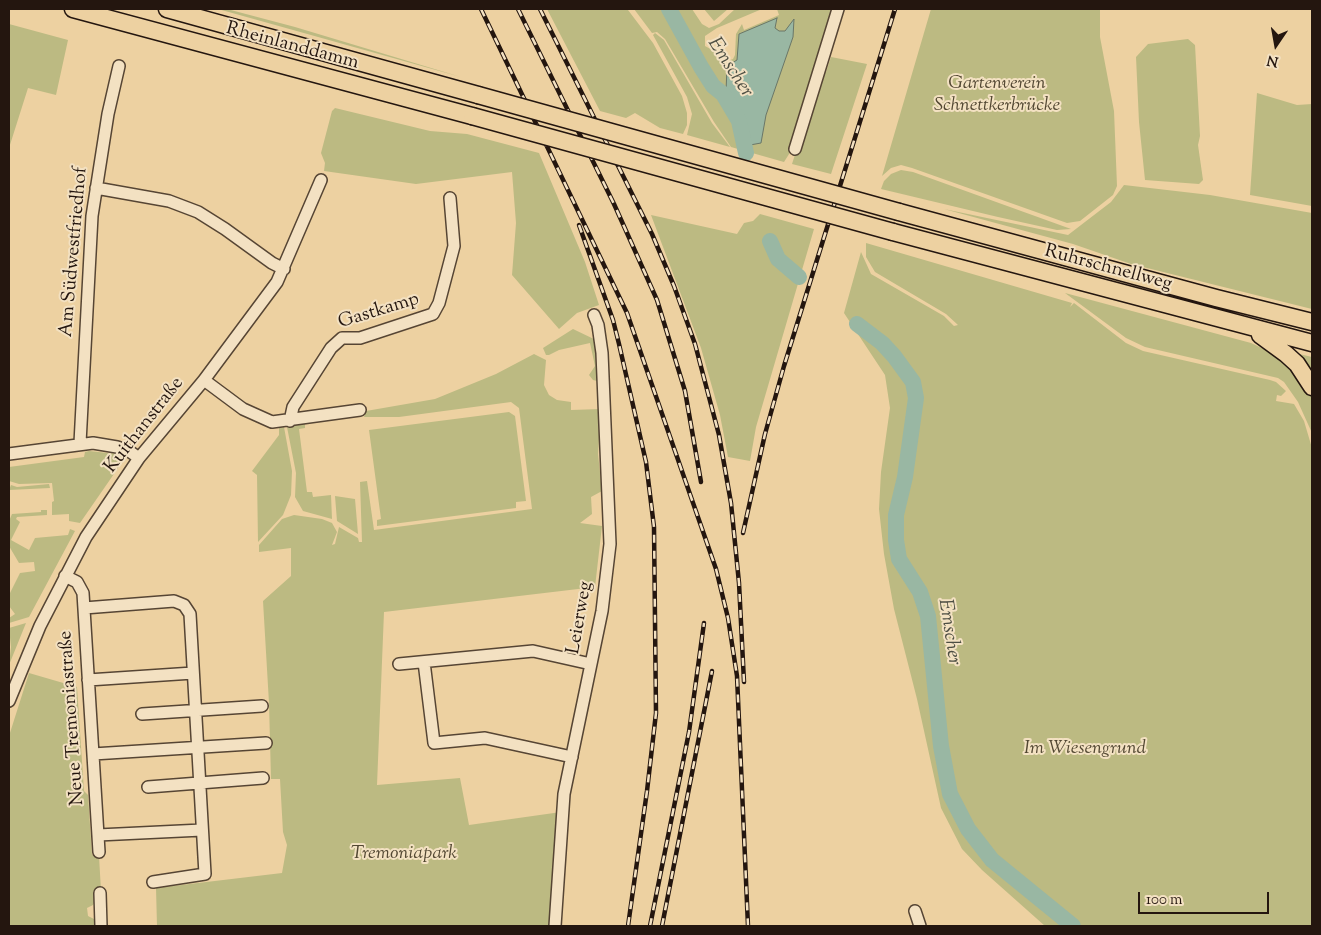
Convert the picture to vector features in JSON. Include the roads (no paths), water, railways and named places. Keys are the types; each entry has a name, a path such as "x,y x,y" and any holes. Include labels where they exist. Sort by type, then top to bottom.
{"highway":[{"name":"Rheinlanddamm","path":"73,9 893,232"},
{"name":"Rheinlanddamm","path":"166,9 899,212"},
{"name":"Ruhrschnellweg","path":"899,212 1216,298 1312,322"},
{"name":"Ruhrschnellweg","path":"893,232 1312,343"},
{"path":"1235,324 1262,336 1286,354 1296,364 1312,387"}],"street":[{"path":"795,149 838,9"},
{"name":"Am Südwestfriedhof","path":"80,443 89,245 96,188 119,66"},
{"name":"Kuithanstraße","path":"9,701 40,626 64,576 88,533 139,458 204,380 263,303 284,269 321,180"},
{"path":"96,188 169,201 198,212 225,229 272,264 284,269"},
{"name":"Gastkamp","path":"290,421 293,407 331,348 342,338 360,338 434,314 439,303 454,246 450,198"},
{"name":"Leierweg","path":"555,926 564,794 602,611 611,529 602,353 598,325 594,315"},
{"path":"204,380 243,410 258,418 272,422 360,410"},
{"path":"9,454 80,443 129,450 139,458"},
{"name":"Neue Tremoniastraße","path":"64,576 77,582 83,593 99,852"},
{"path":"84,608 174,601 184,606 190,614 205,874 153,882"},
{"path":"399,664 533,651 591,664"},
{"path":"424,662 434,743 485,738 572,757"},
{"path":"88,680 193,673"},
{"path":"142,714 262,706"},
{"path":"93,754 266,743"},
{"path":"148,787 263,778"},
{"path":"98,835 202,830"},
{"path":"100,893 101,926"},
{"path":"915,911 920,926"}],"water":[{"path":"777,18 775,28 779,31 785,31 794,19 793,37 766,115 761,143 750,145 745,121 726,92 727,66 737,60 739,34"}],"waterway":[{"name":"Emscher","path":"669,9 701,67 713,86 723,94 739,121 746,153"},
{"name":"Emscher","path":"770,241 778,259 799,277"},
{"name":"Emscher","path":"857,324 882,343 913,382 916,398 905,477 896,515 896,540 899,559 920,592 928,616 941,746 950,794 968,829 992,860 1073,926"}],"railway":[{"path":"481,9 627,313 716,569 728,618 737,676 748,926"},
{"path":"518,9 614,204 657,300 685,391 701,482"},
{"path":"540,9 652,234 674,286 695,344 719,435 731,503 739,583 744,682"},
{"path":"743,533 765,434 784,366 895,9"},
{"path":"579,225 613,320 619,344 646,462 654,527 656,713 628,926"},
{"path":"650,926 689,732 704,623"},
{"path":"662,926 712,671"}],"park label":[{"name":"Gartenverein Schnettkerbrücke","path":"997,96"},
{"name":"Im Wiesengrund","path":"1085,750"},
{"name":"Tremoniapark","path":"404,855"}]}
